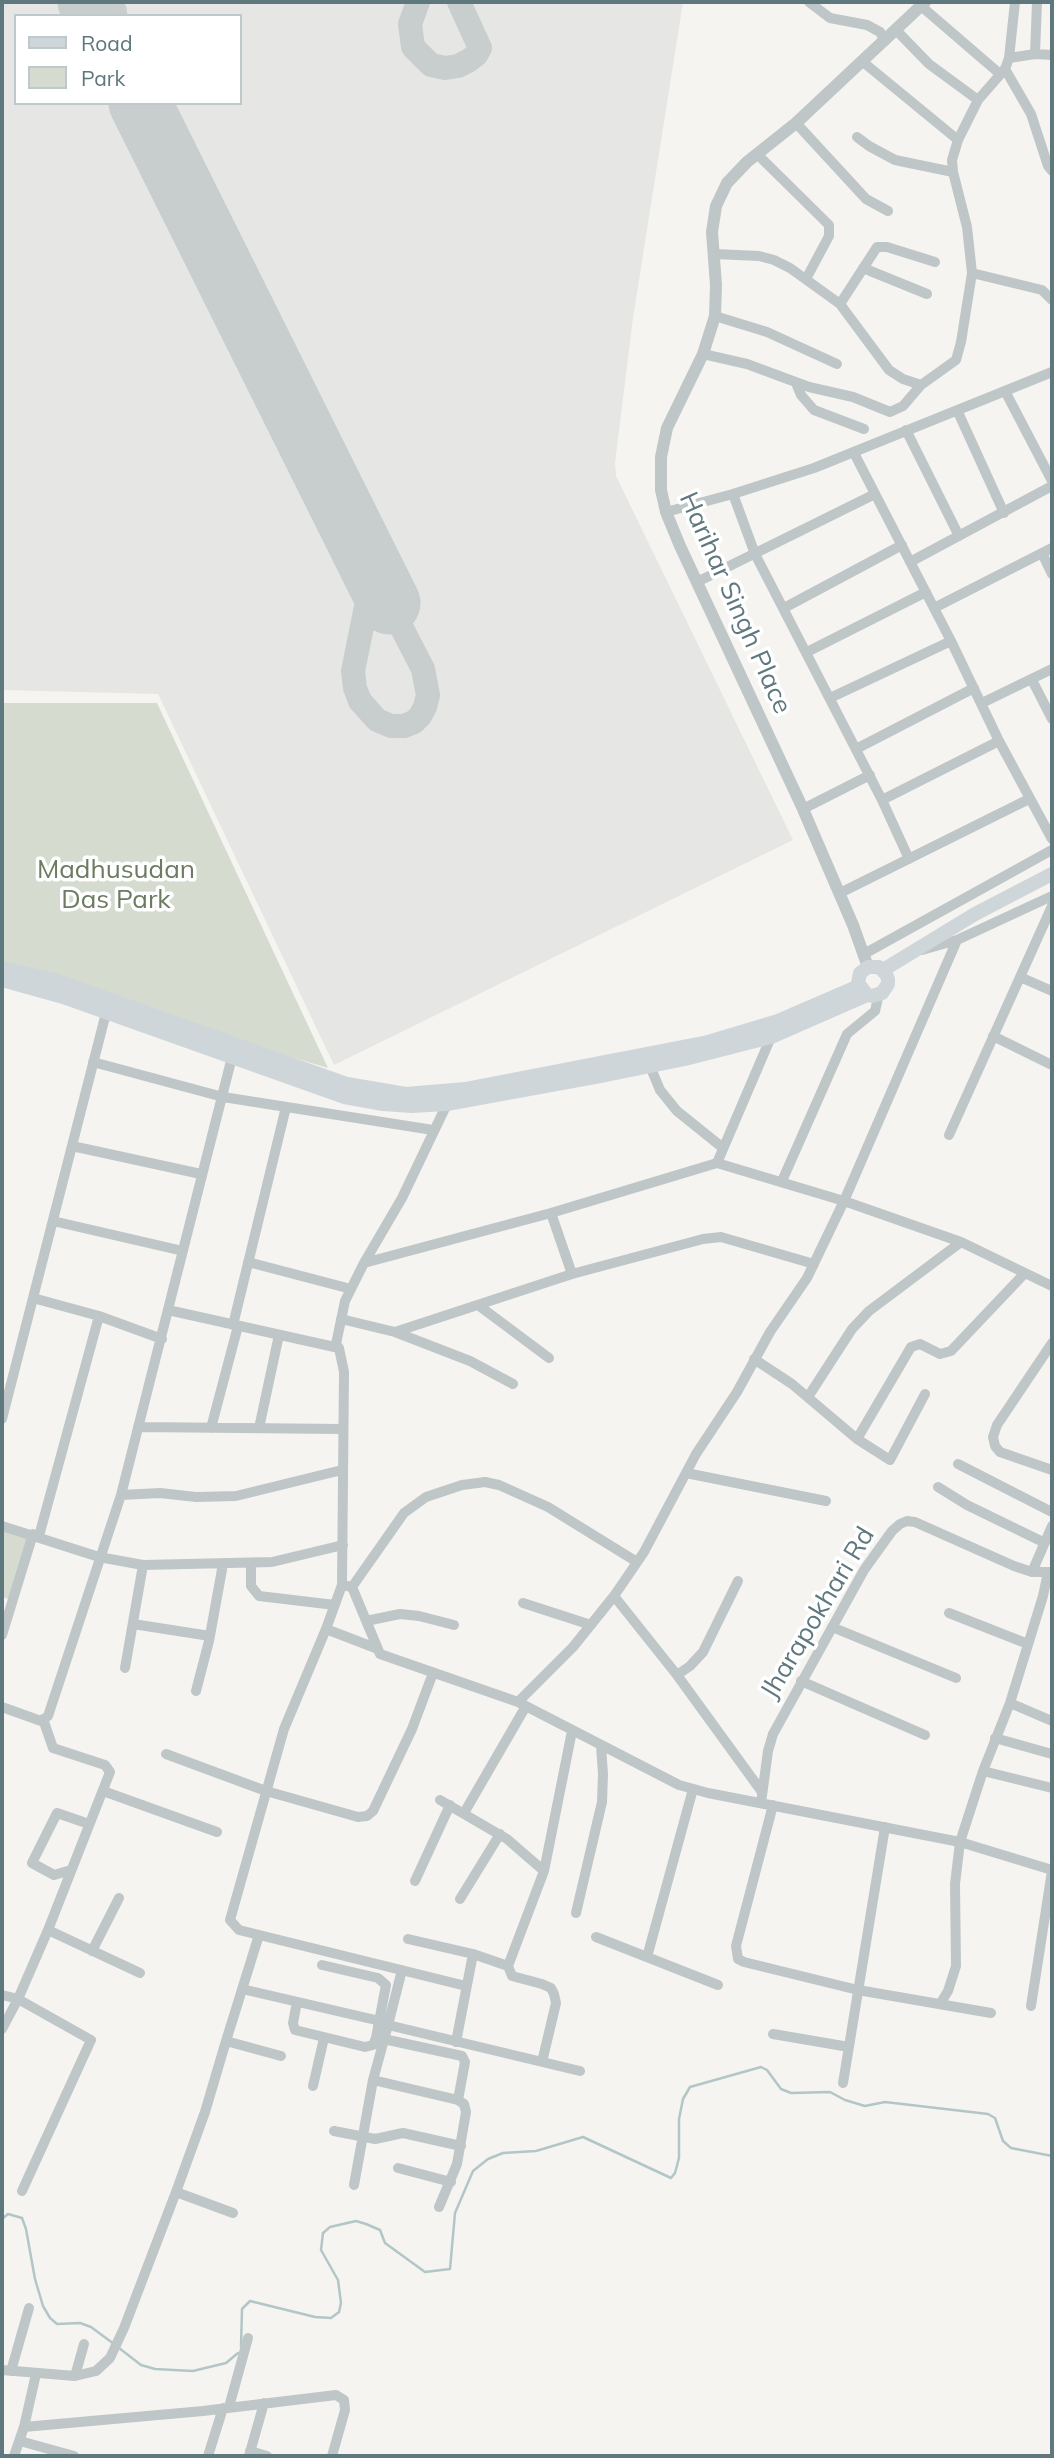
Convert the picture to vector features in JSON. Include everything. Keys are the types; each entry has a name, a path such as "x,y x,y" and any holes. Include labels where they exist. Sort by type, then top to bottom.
{"main road":[{"path":"869,992 860,973 872,964 912,953 975,915 1052,874"},
{"path":"2,980 63,997 344,1097 392,1105 446,1104 650,1066 771,1037 888,984 886,974 872,964"},
{"path":"2,968 58,981 347,1084 406,1094 465,1089 708,1042 869,992"}],"street":[{"path":"809,2 830,18 867,25 880,32 885,41"},
{"path":"1005,67 1015,2"},
{"path":"1035,54 1037,2"},
{"path":"923,4 1005,67 1031,114 1052,171"},
{"name":"Harihar Singh Place","path":"872,964 667,512 661,490 661,457 667,428 703,354 715,316 715,254 712,232 716,206 727,183 863,62 923,4"},
{"path":"896,30 929,64 978,100"},
{"path":"703,354 747,364 796,383 853,397 890,412 903,406 922,385 951,364 960,353 972,273 967,227 953,172 952,160 958,140 978,100 1005,67 1035,54 1052,55"},
{"path":"863,62 958,140"},
{"path":"796,122 866,199 888,212"},
{"path":"857,136 869,146 895,159 953,172"},
{"path":"757,154 829,225 829,236 806,279"},
{"path":"840,304 874,250 880,246 935,262"},
{"path":"715,254 759,256 774,260 806,279 840,304 884,366 896,375 922,385"},
{"path":"863,268 927,294"},
{"path":"972,273 1042,290 1052,300"},
{"path":"715,316 768,332 837,364"},
{"path":"667,512 733,494 854,453 905,429 1052,372"},
{"path":"796,383 801,395 814,410 864,429"},
{"path":"910,562 1004,513 1052,484 1005,391"},
{"path":"957,410 1004,513"},
{"path":"905,429 959,536"},
{"path":"854,453 999,741 1052,839"},
{"path":"733,494 755,554 883,800 909,859"},
{"path":"697,582 875,494"},
{"path":"785,608 902,545"},
{"path":"934,608 1047,551 1052,574"},
{"path":"807,652 926,592"},
{"path":"830,698 951,641"},
{"path":"982,703 1052,669"},
{"path":"1032,680 1052,719"},
{"path":"856,749 974,688"},
{"path":"883,800 999,741"},
{"path":"803,809 870,775"},
{"path":"840,893 1029,799"},
{"path":"872,964 1052,850"},
{"path":"912,953 957,940 1052,895"},
{"path":"949,1135 1052,906"},
{"path":"464,1813 522,1704 591,1625 637,1562 720,1415 737,1392 770,1332 807,1278 844,1201 957,940"},
{"path":"1020,977 1052,991"},
{"path":"782,1181 847,1034 875,1011 869,992"},
{"path":"2,1419 106,1013"},
{"path":"993,1036 1052,1065"},
{"path":"717,1163 771,1037"},
{"path":"2,1707 41,1721 48,1716 121,1494 232,1057"},
{"path":"93,1062 223,1097 433,1130"},
{"path":"650,1066 660,1090 677,1111 723,1148"},
{"path":"446,1104 402,1198 363,1263 345,1301 341,1319 336,1344 340,1348 344,1372 342,1545 347,1586 384,1657 522,1704 672,1782 692,1789 762,1797"},
{"path":"211,1428 286,1107"},
{"path":"72,1146 201,1174"},
{"path":"363,1263 551,1213 717,1163 844,1201 961,1242 1052,1286"},
{"path":"551,1213 572,1274"},
{"path":"53,1221 183,1251"},
{"path":"395,1332 572,1274 703,1239 721,1237 814,1264"},
{"path":"808,1397 852,1329 869,1311 961,1242"},
{"path":"248,1262 351,1289"},
{"path":"857,1439 911,1348 920,1344 936,1353 945,1354 951,1351 1024,1274"},
{"path":"33,1298 99,1316 162,1339"},
{"path":"478,1305 549,1357"},
{"path":"168,1310 340,1348"},
{"path":"2,1635 7,1600 36,1535 99,1316"},
{"path":"341,1319 395,1332 470,1361 513,1384"},
{"path":"259,1428 279,1335"},
{"path":"1052,1343 997,1425 993,1437 995,1447 1000,1452 1052,1470"},
{"path":"754,1359 808,1397 857,1439 890,1460 925,1394"},
{"path":"138,1427 343,1429"},
{"path":"958,1464 1052,1511"},
{"path":"121,1494 236,1496 342,1471"},
{"path":"686,1473 826,1501"},
{"path":"466,1986 239,1930 230,1920 284,1729 335,1605 404,1513 426,1497 485,1482 499,1485 548,1507 637,1562"},
{"path":"937,1487 967,1505 1043,1542"},
{"name":"Jharapokhari Rd","path":"762,1797 773,1734 864,1570 892,1531 907,1521 915,1521 1014,1566 1032,1572 1050,1572"},
{"path":"2,1526 99,1557 143,1565 272,1562 342,1545"},
{"path":"1032,1572 1052,1526"},
{"path":"251,1563 251,1586 259,1596 335,1605"},
{"path":"196,1691 210,1636 223,1564"},
{"path":"125,1668 143,1565"},
{"path":"940,2004 948,1991 956,1966 955,1884 961,1842 983,1770 1010,1703 1050,1572"},
{"path":"677,1675 703,1652 738,1581"},
{"path":"614,1596 677,1675 762,1797 773,1805 961,1842 1052,1870 1031,2006"},
{"path":"523,1603 591,1625"},
{"path":"949,1613 1028,1644"},
{"path":"366,1621 400,1614 454,1625"},
{"path":"133,1624 210,1636"},
{"path":"831,1627 956,1678"},
{"path":"326,1629 378,1649"},
{"path":"166,1754 267,1791 358,1817 367,1816 373,1811 412,1729 433,1673"},
{"path":"801,1681 925,1735"},
{"path":"1010,1703 1052,1721"},
{"path":"2,2029 48,1930 110,1772 105,1765 53,1748 43,1719"},
{"path":"542,2062 556,2003 554,1994 551,1988 542,1984 512,1976 508,1959 544,1871 572,1731"},
{"path":"995,1738 1052,1754"},
{"path":"576,1913 602,1802 601,1746"},
{"path":"983,1770 1052,1788"},
{"path":"647,1957 692,1789"},
{"path":"103,1791 217,1832"},
{"path":"415,1881 445,1802 500,1834 544,1871"},
{"path":"773,1805 736,1945 736,1954 744,1962 858,1990 991,2013"},
{"path":"71,1870 54,1875 32,1863 57,1813 89,1824"},
{"path":"843,2083 885,1827"},
{"path":"460,1899 500,1834"},
{"path":"92,1951 119,1898"},
{"path":"48,1930 140,1973"},
{"path":"29,2308 6,2370 75,2376 96,2371 110,2358 205,2112 260,1935"},
{"path":"596,1937 718,1985"},
{"path":"408,1939 473,1954 508,1966"},
{"path":"456,2042 473,1954"},
{"path":"322,1965 383,1981 386,1989 384,2023"},
{"path":"354,2185 380,2038 402,1970"},
{"path":"242,1989 580,2071"},
{"path":"2,1995 18,1999 91,2040 22,2191"},
{"path":"297,2002 293,2023 295,2030 369,2048 380,2038"},
{"path":"773,2034 849,2047"},
{"path":"313,2086 324,2038"},
{"path":"380,2038 462,2056 465,2062 458,2100"},
{"path":"226,2041 281,2056"},
{"path":"373,2080 458,2100 464,2104 466,2112 461,2146 451,2182 439,2207"},
{"path":"334,2131 364,2139 403,2133 461,2146"},
{"path":"398,2168 451,2182"},
{"path":"176,2192 233,2213"},
{"path":"208,2456 248,2338"},
{"path":"75,2376 84,2344"},
{"path":"15,2456 36,2374"},
{"path":"24,2427 226,2408 331,2394 342,2397 345,2410 331,2456"},
{"path":"264,2403 250,2454 267,2456"},
{"path":"20,2441 74,2456"}],"shaded area":[{"path":"2,2 683,2 633,318 615,463 616,476 793,840 334,1065 158,694 2,690"}],"green space":[{"name":"Madhusudan Das Park","path":"2,703 157,703 328,1068 2,971"},
{"path":"2,1527 31,1535 12,1600 2,1597"}],"waterway":[{"path":"241,2347 242,2309 250,2301 315,2317 331,2318 339,2312 341,2303 338,2280 321,2250 323,2233 330,2227 356,2221 366,2224 380,2230 385,2243 425,2272 450,2269 455,2213 473,2171 488,2159 503,2153 536,2151 583,2137 671,2178 679,2158 679,2119 683,2099 690,2087 761,2067 767,2070 781,2089 791,2093 830,2092 865,2106 885,2102 988,2114 995,2118 1003,2141 1011,2148 1052,2156"},
{"path":"2,2219 8,2214 22,2218 35,2279 43,2306 50,2318 57,2324 80,2323 91,2327 114,2344"},
{"path":"119,2348 141,2365 155,2369 193,2371 226,2363 238,2353"}],"taxiway":[{"path":"418,2 410,24 413,47 431,65 445,68 468,61 480,48 459,2"},
{"path":"353,530 370,587 353,671 355,688 360,701 377,720 391,726 404,726 420,716 428,695 423,669 389,603"}],"runway":[{"path":"89,2 95,14"},
{"path":"141,105 389,603"}]}
